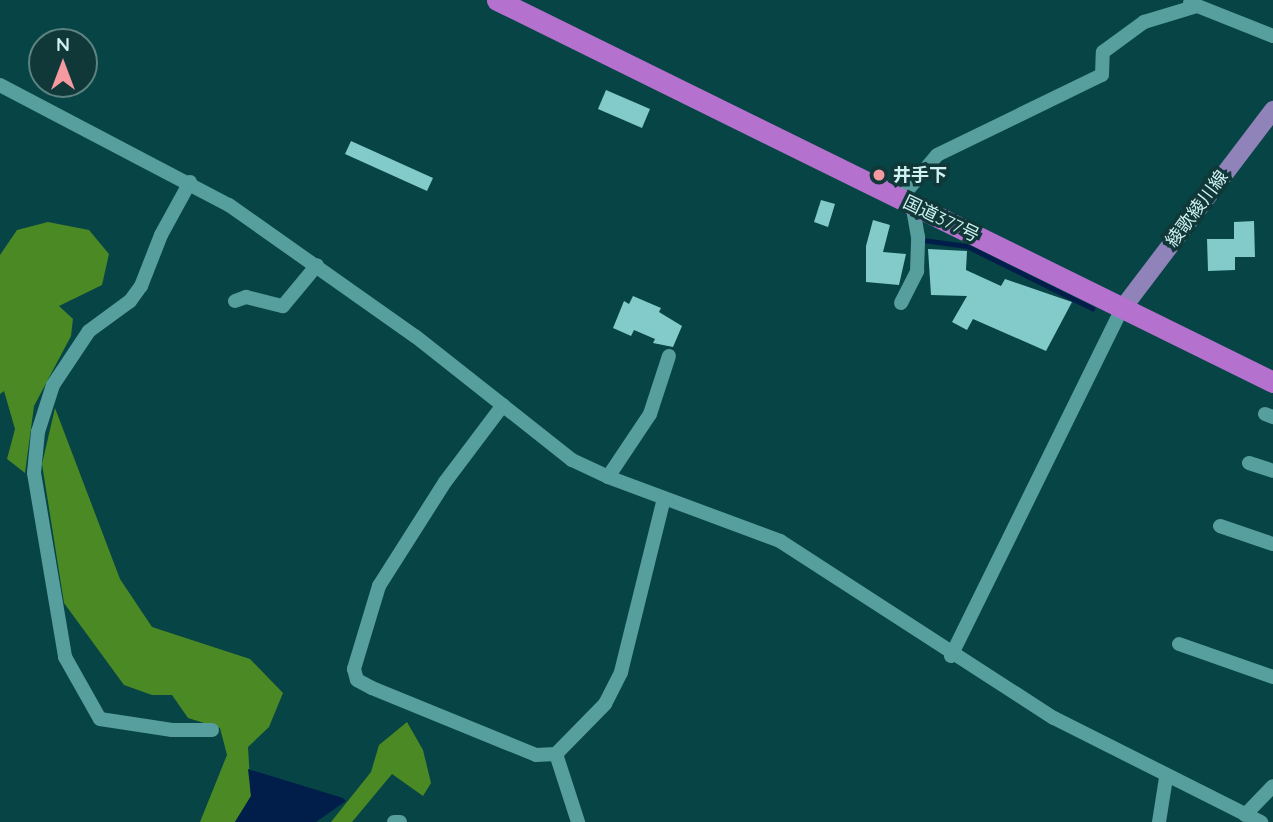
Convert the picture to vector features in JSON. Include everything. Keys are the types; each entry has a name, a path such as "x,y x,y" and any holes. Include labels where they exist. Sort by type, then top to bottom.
{"highway":[{"name":"国道377号","path":"497,0 1273,382"}],"main road":[{"name":"綾歌綾川線","path":"1122,309 1273,110"}],"street":[{"path":"1183,0 1273,36"},
{"path":"901,303 917,271 918,237 906,201 937,155 1102,75 1103,52 1144,22 1197,6"},
{"path":"0,85 190,182 317,265 572,460 608,477 780,541 880,603 951,656 1166,778 1261,822"},
{"path":"190,182 161,234 141,286 130,301 89,331 53,385 38,432 34,473 65,657 100,719 173,730 212,730"},
{"path":"235,301 246,298 283,306 317,265"},
{"path":"951,656 1122,309"},
{"path":"608,477 650,414 669,356"},
{"path":"503,405 445,482 379,586 354,669 357,680 536,755 556,754 605,704 621,672 664,498"},
{"path":"1249,463 1273,471"},
{"path":"1220,526 1273,544"},
{"path":"1179,644 1273,677"},
{"path":"556,754 578,822"},
{"path":"1159,822 1166,778"},
{"path":"1245,815 1273,786"},
{"path":"394,822 400,822"}],"green space":[{"path":"48,222 89,230 109,254 102,285 59,306 73,319 71,336 34,406 25,473 7,459 15,429 4,391 0,394 0,255 17,230"},
{"path":"55,408 120,579 152,627 250,659 283,693 269,727 248,747 251,796 235,822 200,822 227,755 220,728 188,718 172,695 152,695 124,685 64,603 42,464"},
{"path":"407,722 423,750 431,783 423,796 392,774 352,822 331,822 371,772 379,745"}],"water":[{"path":"248,769 346,801 316,822 235,822 251,796"}],"building":[{"path":"606,90 650,109 642,128 598,109"},
{"path":"351,141 433,178 427,191 345,154"},
{"path":"821,200 835,204 828,227 814,222"},
{"path":"873,220 890,225 883,252 906,254 899,285 866,282 866,246"},
{"path":"1254,221 1255,257 1235,257 1235,270 1208,271 1207,239 1234,239 1234,222"},
{"path":"928,249 967,251 966,270 1001,286 1005,279 1072,302 1046,351 973,319 967,330 952,322 967,296 931,295"},
{"path":"633,296 661,308 659,312 682,326 673,347 653,343 655,339 634,330 631,336 613,328 624,301 629,304"}],"waterway":[{"path":"923,240 967,246 1092,308"}],"place":[{"name":"井手下","path":"879,175"}]}
